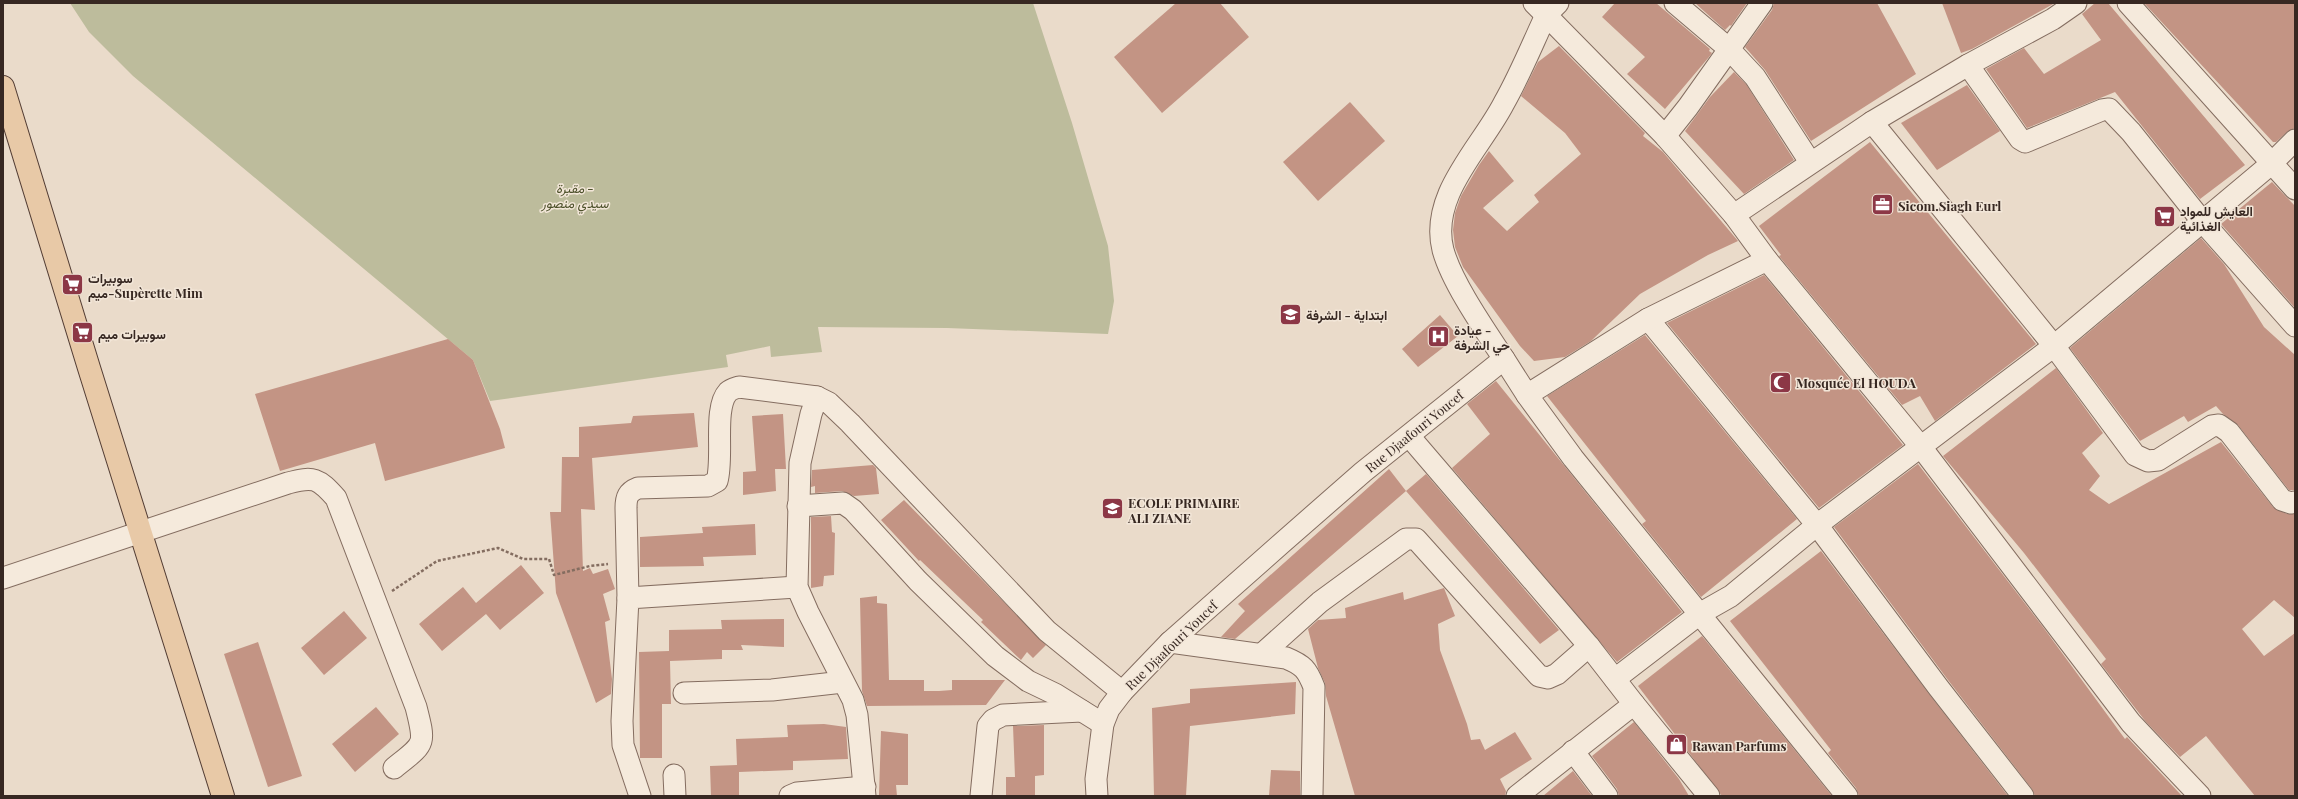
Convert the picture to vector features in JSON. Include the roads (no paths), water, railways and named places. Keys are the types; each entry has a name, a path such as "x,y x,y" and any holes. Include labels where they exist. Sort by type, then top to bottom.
{"main road":[{"path":"3,87 224,796"}],"street":[{"path":"1674,3 1728,48 1755,77 1810,162"},
{"path":"1665,136 1688,107 1728,48 1762,3"},
{"path":"1734,214 1872,122 1968,66 2054,19 2076,3"},
{"path":"2128,3 2295,189"},
{"path":"1847,796 1573,458 1527,395 1504,359 1451,270 1443,251 1441,233 1442,216 1451,191 1466,160 1504,104 1546,7 1665,136 1734,214 1767,260 1921,447 2131,723 2200,796"},
{"path":"1968,66 2020,139 2025,142 2102,110 2109,109 2131,132 2202,221 2295,326"},
{"path":"1872,122 2054,346 2135,455 2141,460 2158,460 2212,426 2219,425 2230,432 2282,500 2291,503 2295,502"},
{"path":"1614,679 1700,613 1731,596 1817,525 2054,346 2271,164 2295,140"},
{"path":"1527,395 1648,319 1767,260"},
{"path":"1648,319 1817,525 1938,687 2023,796"},
{"name":"Rue Djaafouri Youcef","path":"1097,796 1096,779 1103,724 1109,709 1122,692 1170,642 1357,477 1504,359"},
{"path":"640,796 623,745 622,721 628,598 626,562 626,498 631,491 638,488 708,486 717,481 721,462 720,407 729,391 739,387 817,398 829,403 845,417 1047,631 1122,692"},
{"path":"790,796 797,793 865,791 857,714 797,587 800,463 811,414 817,398"},
{"path":"1409,436 1589,646 1709,796"},
{"path":"3,578 307,478 324,484 336,498 416,707 423,735 421,743 416,750 394,768"},
{"path":"798,506 843,503 853,510 918,581 995,656 1028,681 1055,694 1103,724"},
{"path":"1262,654 1320,602 1406,539 1411,538 1416,538 1539,676 1548,678 1557,674 1589,646"},
{"path":"628,598 797,587"},
{"path":"1170,642 1286,658 1299,664 1308,672 1314,687 1312,796"},
{"path":"684,693 772,690 843,682"},
{"path":"1517,796 1634,704"},
{"path":"981,796 986,733 993,720 1003,715 1082,711"},
{"path":"1573,751 1607,796"},
{"path":"674,775 675,796"}],"place":[{"name":"Sicom.Siagh Eurl","path":"1883,205"},
{"name":"العايش للمواد الغذائية","path":"2164,217"},
{"name":"سوبيرات ميم-Supèrette Mim","path":"73,284"},
{"name":"ابتداية - الشرفة","path":"1290,314"},
{"name":"سوبيرات ميم","path":"82,333"},
{"name":"عيادة - حي الشرفة","path":"1438,336"},
{"name":"Mosquée El HOUDA","path":"1780,382"},
{"name":"ECOLE PRIMAIRE ALI ZIANE","path":"1112,509"},
{"name":"Rawan Parfums","path":"1676,745"}],"park label":[{"name":"مقبرة - سيدي منصور","path":"575,194"}]}
